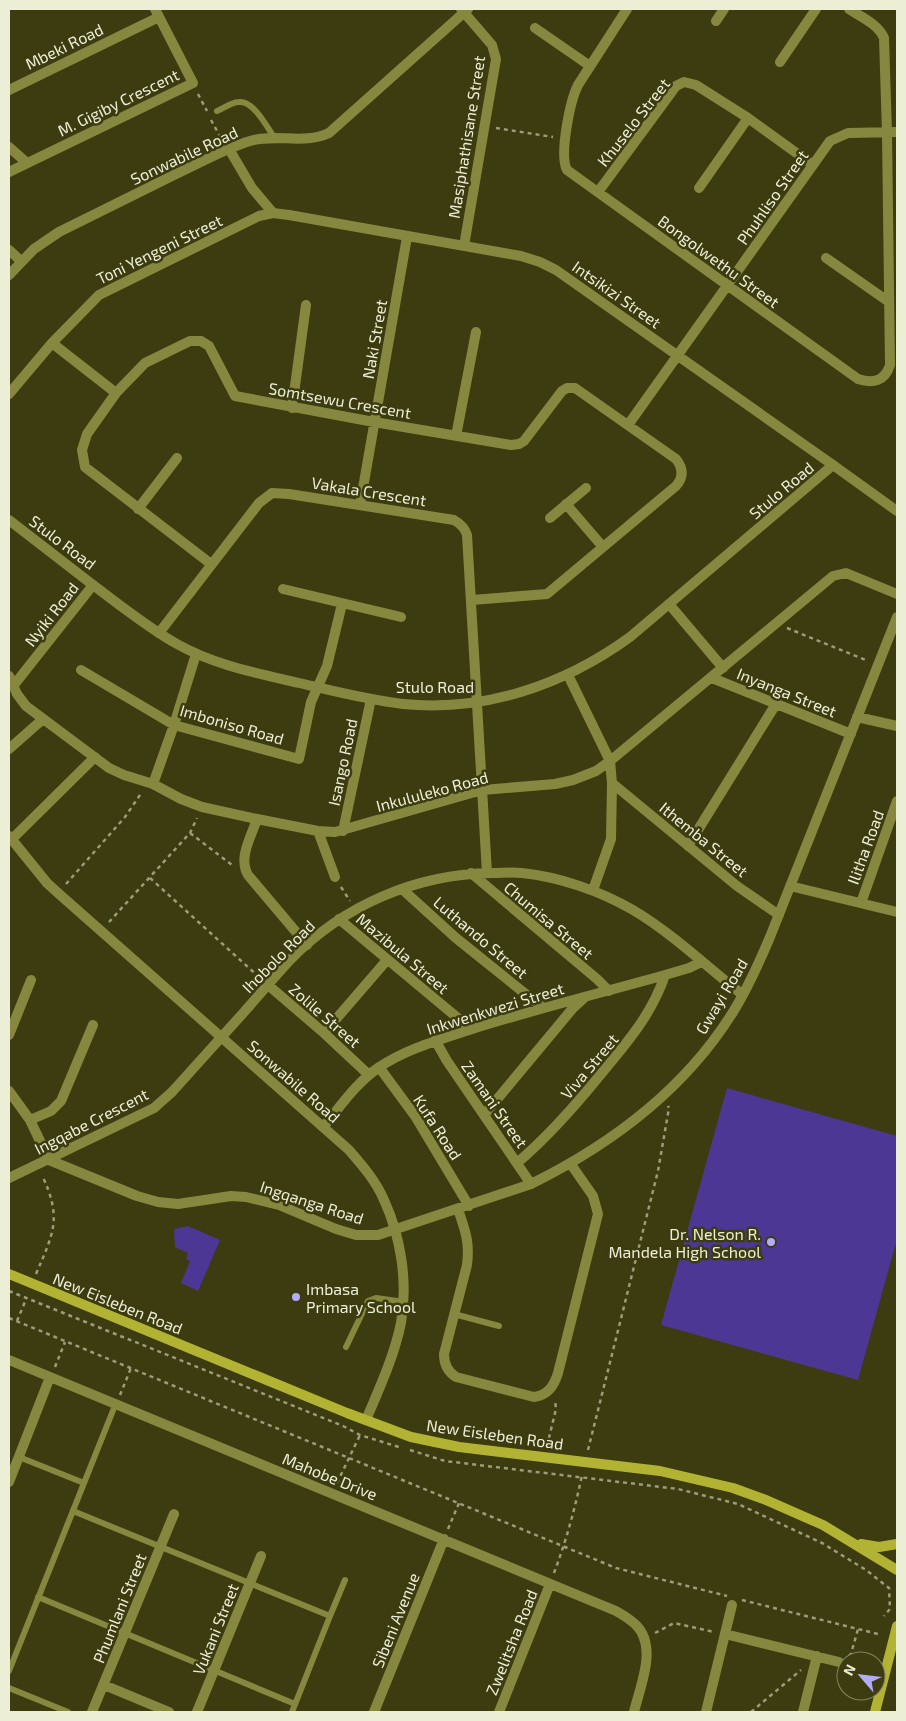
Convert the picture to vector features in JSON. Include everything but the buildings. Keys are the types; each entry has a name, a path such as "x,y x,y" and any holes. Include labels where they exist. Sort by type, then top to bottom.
{"main road":[{"name":"New Eisleben Road","path":"9,1274 411,1437 436,1443 660,1471 733,1488 797,1513 850,1541 897,1570"},
{"path":"850,1541 879,1547 897,1544"},
{"path":"874,1712 897,1626"}],"street":[{"name":"Bongolwethu Street","path":"627,9 578,85 572,98 563,160 567,170 727,286 858,379 865,382 879,381 888,372 890,365 889,302 892,132 884,38 875,26 849,9"},
{"path":"716,21 724,9"},
{"path":"780,62 816,9"},
{"name":"Masiphathisane Street","path":"464,10 492,45 496,53 464,246"},
{"name":"Sonwabile Road","path":"9,275 21,261 46,240 59,232 229,149 250,141 274,137 308,139 319,138 329,133 464,10"},
{"name":"Mbeki Road","path":"9,90 157,13"},
{"name":"M. Gigiby Crescent","path":"9,172 193,83 157,13"},
{"path":"535,28 590,66"},
{"name":"Khuselo Street","path":"598,192 676,86 684,82 696,85 748,118 813,165"},
{"path":"699,188 748,118"},
{"name":"Phuhliso Street","path":"628,425 830,141 848,133 892,132"},
{"path":"9,147 27,163"},
{"path":"229,149 252,188 273,213"},
{"name":"Intsikizi Street","path":"273,213 289,214 407,237 521,256 548,266 678,355 897,510"},
{"name":"Toni Yengeni Street","path":"9,394 52,343 98,295 259,216 273,213"},
{"name":"Naki Street","path":"360,505 407,237"},
{"path":"9,250 21,261"},
{"path":"826,258 889,302"},
{"path":"292,408 306,305"},
{"path":"456,436 476,332"},
{"name":"Somtsewu Crescent","path":"211,564 85,467 82,450 87,434 116,393 145,363 190,341 201,341 209,346 235,396 292,408 511,445 519,444 528,436 562,391 571,388 579,390 676,459 682,468 681,478 676,486 546,594 472,600"},
{"path":"52,343 116,393"},
{"path":"138,509 177,458"},
{"name":"Stulo Road","path":"9,520 158,633 196,654 247,670 371,699 404,704 477,702 525,692 568,675 610,652 833,465"},
{"path":"550,518 586,488"},
{"name":"Vakala Crescent","path":"158,633 259,503 272,493 289,494 454,520 459,523 466,529 467,535 487,873"},
{"path":"566,504 602,547"},
{"name":"Inkululeko Road","path":"9,676 20,699 43,719 95,757 124,775 151,783 181,799 256,820 318,831 343,831 482,790 555,784 573,780 596,771 712,678 836,574 846,573 897,594"},
{"name":"Nyiki Road","path":"14,685 93,584"},
{"path":"283,589 401,617"},
{"path":"318,687 327,666 342,604"},
{"name":"Inyanga Street","path":"669,604 724,668"},
{"name":"Gwayi Road","path":"394,1230 531,1184 570,1164 619,1133 662,1098 711,1044 743,995 756,969 897,617"},
{"path":"151,783 174,725 196,654"},
{"name":"Imboniso Road","path":"81,670 174,725 299,758 311,702 318,687"},
{"path":"568,675 610,761 612,783 611,838 593,890"},
{"name":"Inyanga Street","path":"712,678 851,734"},
{"name":"Isango Road","path":"343,831 371,699"},
{"path":"688,846 776,704"},
{"path":"857,716 897,726"},
{"path":"9,749 43,719"},
{"path":"10,838 95,757"},
{"name":"Ithemba Street","path":"612,783 737,886 779,915"},
{"name":"Ilitha Road","path":"861,903 897,801"},
{"path":"256,820 243,860 244,868 307,945"},
{"path":"318,831 335,877"},
{"name":"Sonwabile Road","path":"10,838 47,883 349,1150 364,1167 384,1199 399,1244 404,1284 404,1302 395,1344 366,1420"},
{"name":"Ihobolo Road","path":"222,1038 291,960 339,919 402,888 448,876 470,873 522,873 544,876 593,890 650,921 743,995"},
{"name":"Chumisa Street","path":"470,873 609,991"},
{"path":"790,886 897,912"},
{"name":"Luthando Street","path":"402,888 456,938 543,1008"},
{"name":"Mazibula Street","path":"339,919 472,1029"},
{"path":"324,1033 388,960"},
{"name":"Inkwenkwezi Street","path":"324,1126 369,1074 379,1067 435,1040 543,1008 666,975 701,962"},
{"name":"Viva Street","path":"517,1163 561,1122 636,1032 660,991 666,975"},
{"path":"9,1035 31,980"},
{"name":"Zolile Street","path":"268,985 369,1074"},
{"path":"484,1115 573,1008 585,997"},
{"path":"30,1120 51,1111 61,1101 93,1026"},
{"name":"Ingqabe Crescent","path":"9,1178 154,1108 172,1092 222,1038"},
{"name":"Zamani Street","path":"435,1040 531,1184"},
{"name":"Kufa Road","path":"379,1067 415,1116 469,1206"},
{"path":"9,1091 30,1120 49,1160"},
{"name":"Ingqanga Road","path":"49,1160 137,1196 158,1202 178,1204 231,1196 246,1197 279,1205 336,1229 356,1235 378,1235 394,1230"},
{"path":"458,1209 468,1240 469,1251 444,1359 448,1370 452,1374 534,1397 546,1394 558,1374 598,1214 592,1196 570,1164"},
{"name":"Mahobe Drive","path":"9,1360 52,1373 116,1403 616,1611 637,1626 645,1638"},
{"path":"9,1482 52,1373"},
{"name":"Phumlani Street","path":"92,1712 174,1514"},
{"name":"Sibeni Avenue","path":"374,1712 444,1539"},
{"name":"Vukani Street","path":"197,1712 261,1556"},
{"name":"Zwelitsha Road","path":"499,1712 550,1584"},
{"path":"706,1712 732,1605"},
{"path":"725,1634 836,1661"},
{"path":"634,1712 646,1662 647,1646 645,1638"},
{"path":"803,1712 817,1656"},
{"path":"104,1685 169,1712"}],"lane":[{"path":"217,111 238,102 246,103 253,107 274,137"},
{"path":"346,1348 368,1301 376,1298 404,1302"},
{"path":"454,1314 499,1326"},
{"path":"9,1670 116,1403"},
{"path":"19,1457 84,1483"},
{"path":"73,1511 330,1616"},
{"path":"292,1712 345,1580"},
{"path":"38,1597 295,1704"},
{"path":"9,1688 68,1712"}],"path":[{"path":"485,127 565,140"},
{"path":"776,624 878,666"},
{"path":"58,893 125,817 151,783"},
{"path":"101,930 190,833 202,806"},
{"path":"190,833 235,867 243,860"},
{"path":"335,877 354,910"},
{"name":"Zolile Street","path":"150,878 268,985"},
{"path":"588,1449 658,1171 670,1108"},
{"path":"17,1322 53,1230 55,1212 50,1191 37,1165"},
{"path":"9,1318 616,1568 878,1634"},
{"path":"52,1373 66,1341"},
{"path":"116,1403 131,1368"},
{"path":"540,1472 556,1409 556,1401 550,1390"},
{"path":"333,1493 360,1435"},
{"path":"550,1584 564,1547 582,1476"},
{"path":"449,1528 459,1503"},
{"path":"884,1616 890,1609 889,1588"},
{"path":"645,1638 674,1623 725,1634"},
{"path":"852,1651 858,1629"},
{"path":"751,1712 817,1656"}],"shaded area":[{"path":"727,1088 897,1136 897,1239 858,1380 661,1325"},
{"path":"188,1226 220,1240 198,1291 181,1283 190,1261 186,1259 188,1253 175,1247 174,1229"}],"place":[{"name":"Dr. Nelson R. Mandela High School","path":"771,1242"},
{"name":"Imbasa Primary School","path":"296,1297"}]}
